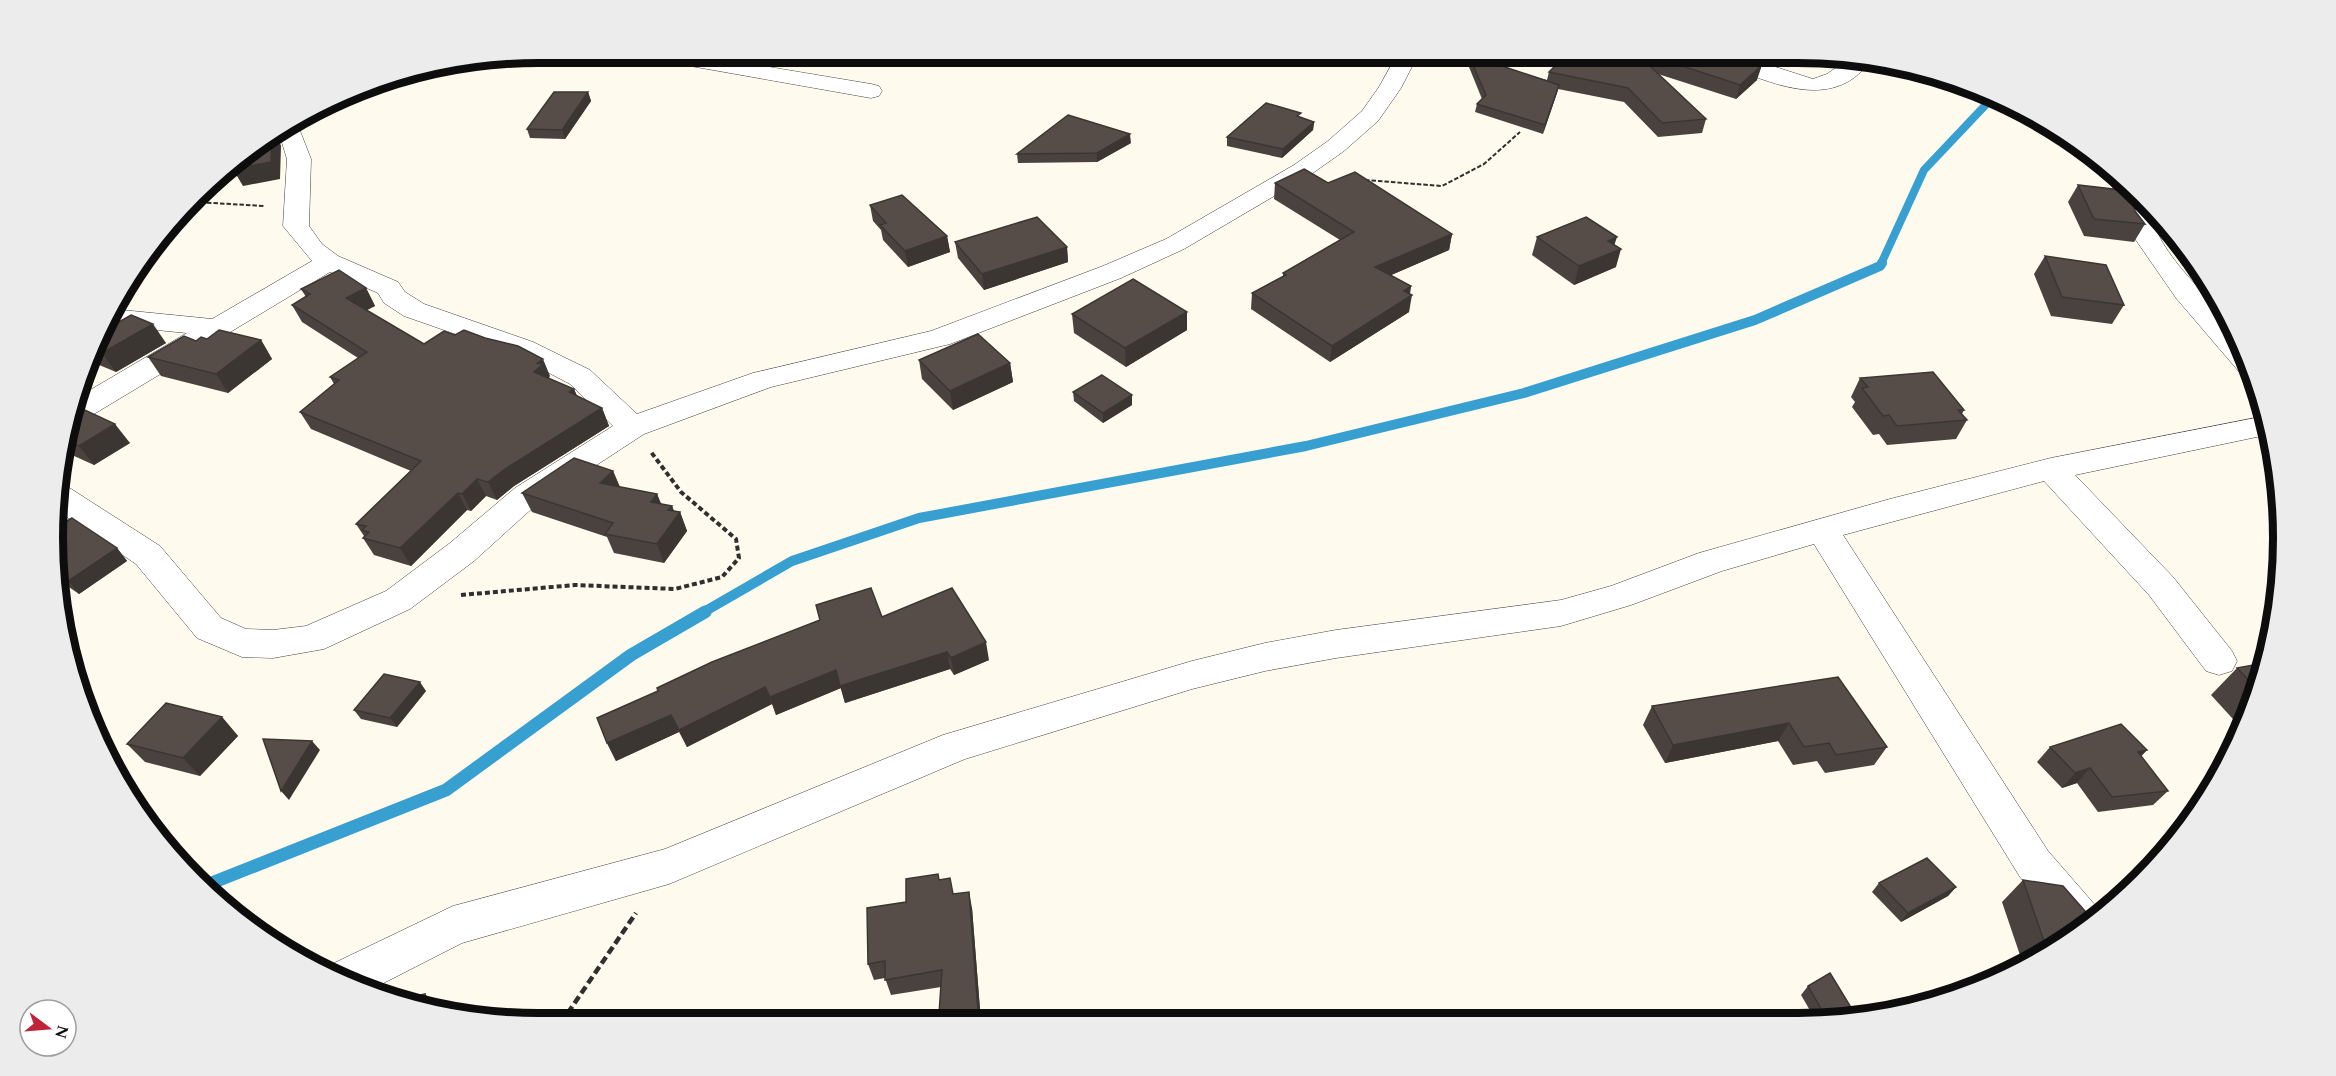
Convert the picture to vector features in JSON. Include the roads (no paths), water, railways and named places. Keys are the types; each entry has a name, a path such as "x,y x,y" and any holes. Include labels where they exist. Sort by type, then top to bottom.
{"street":[{"path":"713,63 871,91"},
{"path":"65,500 147,555 209,628 242,643 283,643 311,639 398,600 462,552 526,496 633,427 696,402 763,380 940,338 1112,272 1175,244 1302,170 1336,146 1370,116 1390,88 1402,63"},
{"path":"1743,63 1804,85 1819,87 1830,83 1852,66"},
{"path":"290,133 299,159 295,207 296,226 313,249 329,262 383,285 414,310 523,348 580,377 633,427"},
{"path":"2139,207 2137,209 2140,228 2186,292 2233,346"},
{"path":"81,408 329,262"},
{"path":"117,318 216,328"},
{"path":"354,976 453,926 669,866 956,746 1192,675 1265,657 1336,644 1561,613 1619,596 1711,561 1822,529 2052,469 2260,427"},
{"path":"2052,469 2161,586 2220,661"},
{"path":"1822,529 2034,864 2081,920"}],"waterway":[{"path":"1881,264 1924,170 1988,103"},
{"path":"702,613 792,561 919,518 1306,446 1524,393 1755,320 1880,266 1882,263"},
{"path":"212,883 446,790 631,655 705,612"}]}
